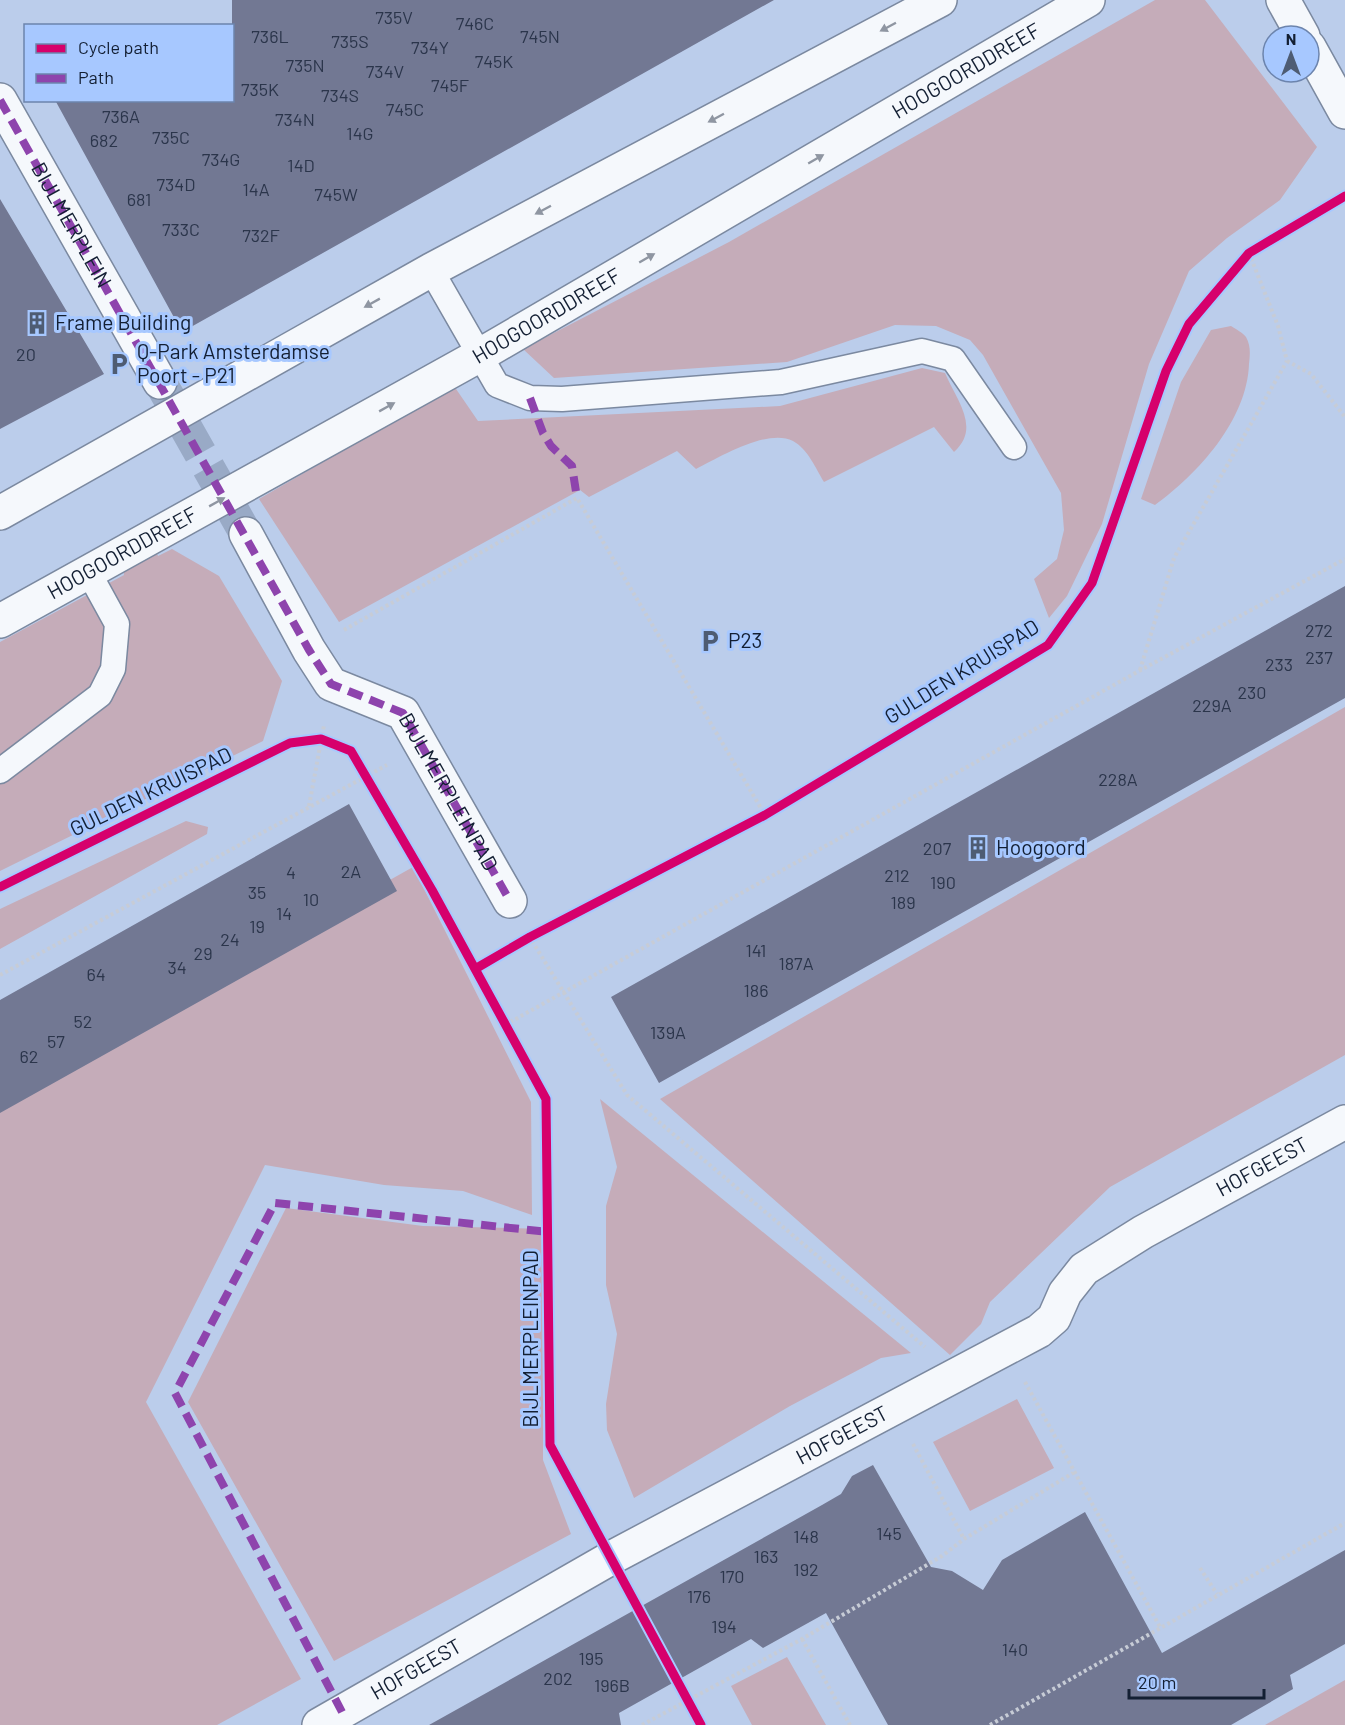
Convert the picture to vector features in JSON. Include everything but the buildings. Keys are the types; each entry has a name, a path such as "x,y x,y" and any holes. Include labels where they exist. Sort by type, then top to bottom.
{"street":[{"path":"0,513 431,270 940,0"},
{"name":"HOOGOORDDREEF","path":"0,621 480,356 1088,0"},
{"path":"1282,2 1296,24"},
{"path":"1321,69 1345,112"},
{"name":"BIJLMERPLEIN","path":"0,100 160,382"},
{"path":"246,534 309,650 331,684"},
{"name":"BIJLMERPLEINPAD","path":"331,684 403,713 510,901"},
{"name":"HOFGEEST","path":"319,1725 611,1558 1039,1331 1054,1318 1065,1293 1084,1269 1143,1232 1345,1122"}],"lane":[{"path":"431,270 497,386 530,398 562,399 781,382 922,351 953,359 1014,447"},
{"path":"0,771 100,695 113,669 117,624 89,573"}],"path":[{"path":"1242,262 1258,247"},
{"path":"1139,671 1174,558 1287,361 1278,326 1249,253"},
{"path":"1287,361 1311,374 1345,417"},
{"path":"309,650 577,498 716,737 765,815"},
{"path":"506,1025 1139,671 1345,559"},
{"path":"309,807 331,684"},
{"path":"311,740 321,739 331,743"},
{"path":"0,975 309,807 364,772 422,746"},
{"path":"364,772 373,786"},
{"path":"755,820 775,808"},
{"path":"510,901 627,1095 958,1374"},
{"path":"521,942 540,931"},
{"path":"500,1016 510,1034"},
{"path":"1007,1347 1073,1473 1160,1627"},
{"path":"894,1409 964,1539"},
{"path":"642,1725 690,1704 802,1639 942,1556 964,1539 1073,1473"},
{"path":"990,1725 1216,1594 1345,1523"},
{"path":"1200,1568 1216,1594"},
{"path":"802,1639 850,1725"},
{"path":"682,1690 690,1704"}],"shaded area":[{"path":"1155,0 1205,0 1261,74 1261,84 1269,84 1317,147 1280,200 1227,238 1189,271 1149,364 1102,524 1067,596 1049,618 1034,579 1057,559 1064,530 1061,493 983,355 970,340 936,326 895,325 787,362 554,378 523,349 729,242"},
{"path":"1231,326 1246,337 1250,354 1246,385 1240,405 1230,425 1203,462 1188,478 1155,505 1141,499 1181,382 1211,330"},
{"path":"922,368 945,373 964,414 966,433 962,443 954,452 934,427 824,482 803,449 793,441 783,438 758,441 731,451 696,469 677,451 589,497 580,490 339,622 259,499 454,386 478,421 780,406"},
{"path":"155,548 158,556 172,549 219,576 282,681 263,741 0,871 0,642 124,575 122,561"},
{"path":"1345,707 1345,1055 1110,1187 990,1302 981,1324 950,1355 660,1099"},
{"path":"186,821 208,827 207,834 0,949 0,909"},
{"path":"413,867 531,1102 532,1215 463,1191 384,1185 265,1165 146,1402 301,1679 217,1725 0,1725 0,1099"},
{"path":"600,1099 911,1353 881,1358 790,1406 634,1498 607,1430 606,1404 617,1334 606,1285 606,1206 617,1167"},
{"path":"286,1208 423,1226 548,1229 550,1306 547,1373 543,1394 543,1460 571,1534 334,1661 188,1402"},
{"path":"1017,1399 1054,1468 970,1511 933,1442"},
{"path":"787,1657 826,1725 752,1725 731,1686"},
{"path":"1345,1680 1345,1725 1265,1725"}],"tunnel":[{"path":"160,382 246,534"}],"marked path":[{"path":"0,100 309,650 331,684 403,713 510,901"},
{"path":"530,398 543,433 551,446 572,466 577,498"},
{"path":"342,1712 175,1393 275,1203 549,1232"}],"cycle path":[{"name":"GULDEN KRUISPAD","path":"475,969 530,937 765,815 1048,645 1092,583 1166,371 1189,324 1249,253 1345,196"},
{"name":"GULDEN KRUISPAD","path":"0,887 290,743 321,739 351,751 432,890 546,1099 550,1445 701,1725"}],"place":[{"name":"Frame Building","path":"37,323"},
{"name":"Q-Park Amsterdamse Poort - P21","path":"119,364"},
{"name":"P23","path":"710,641"},
{"name":"Hoogoord","path":"978,848"}]}
